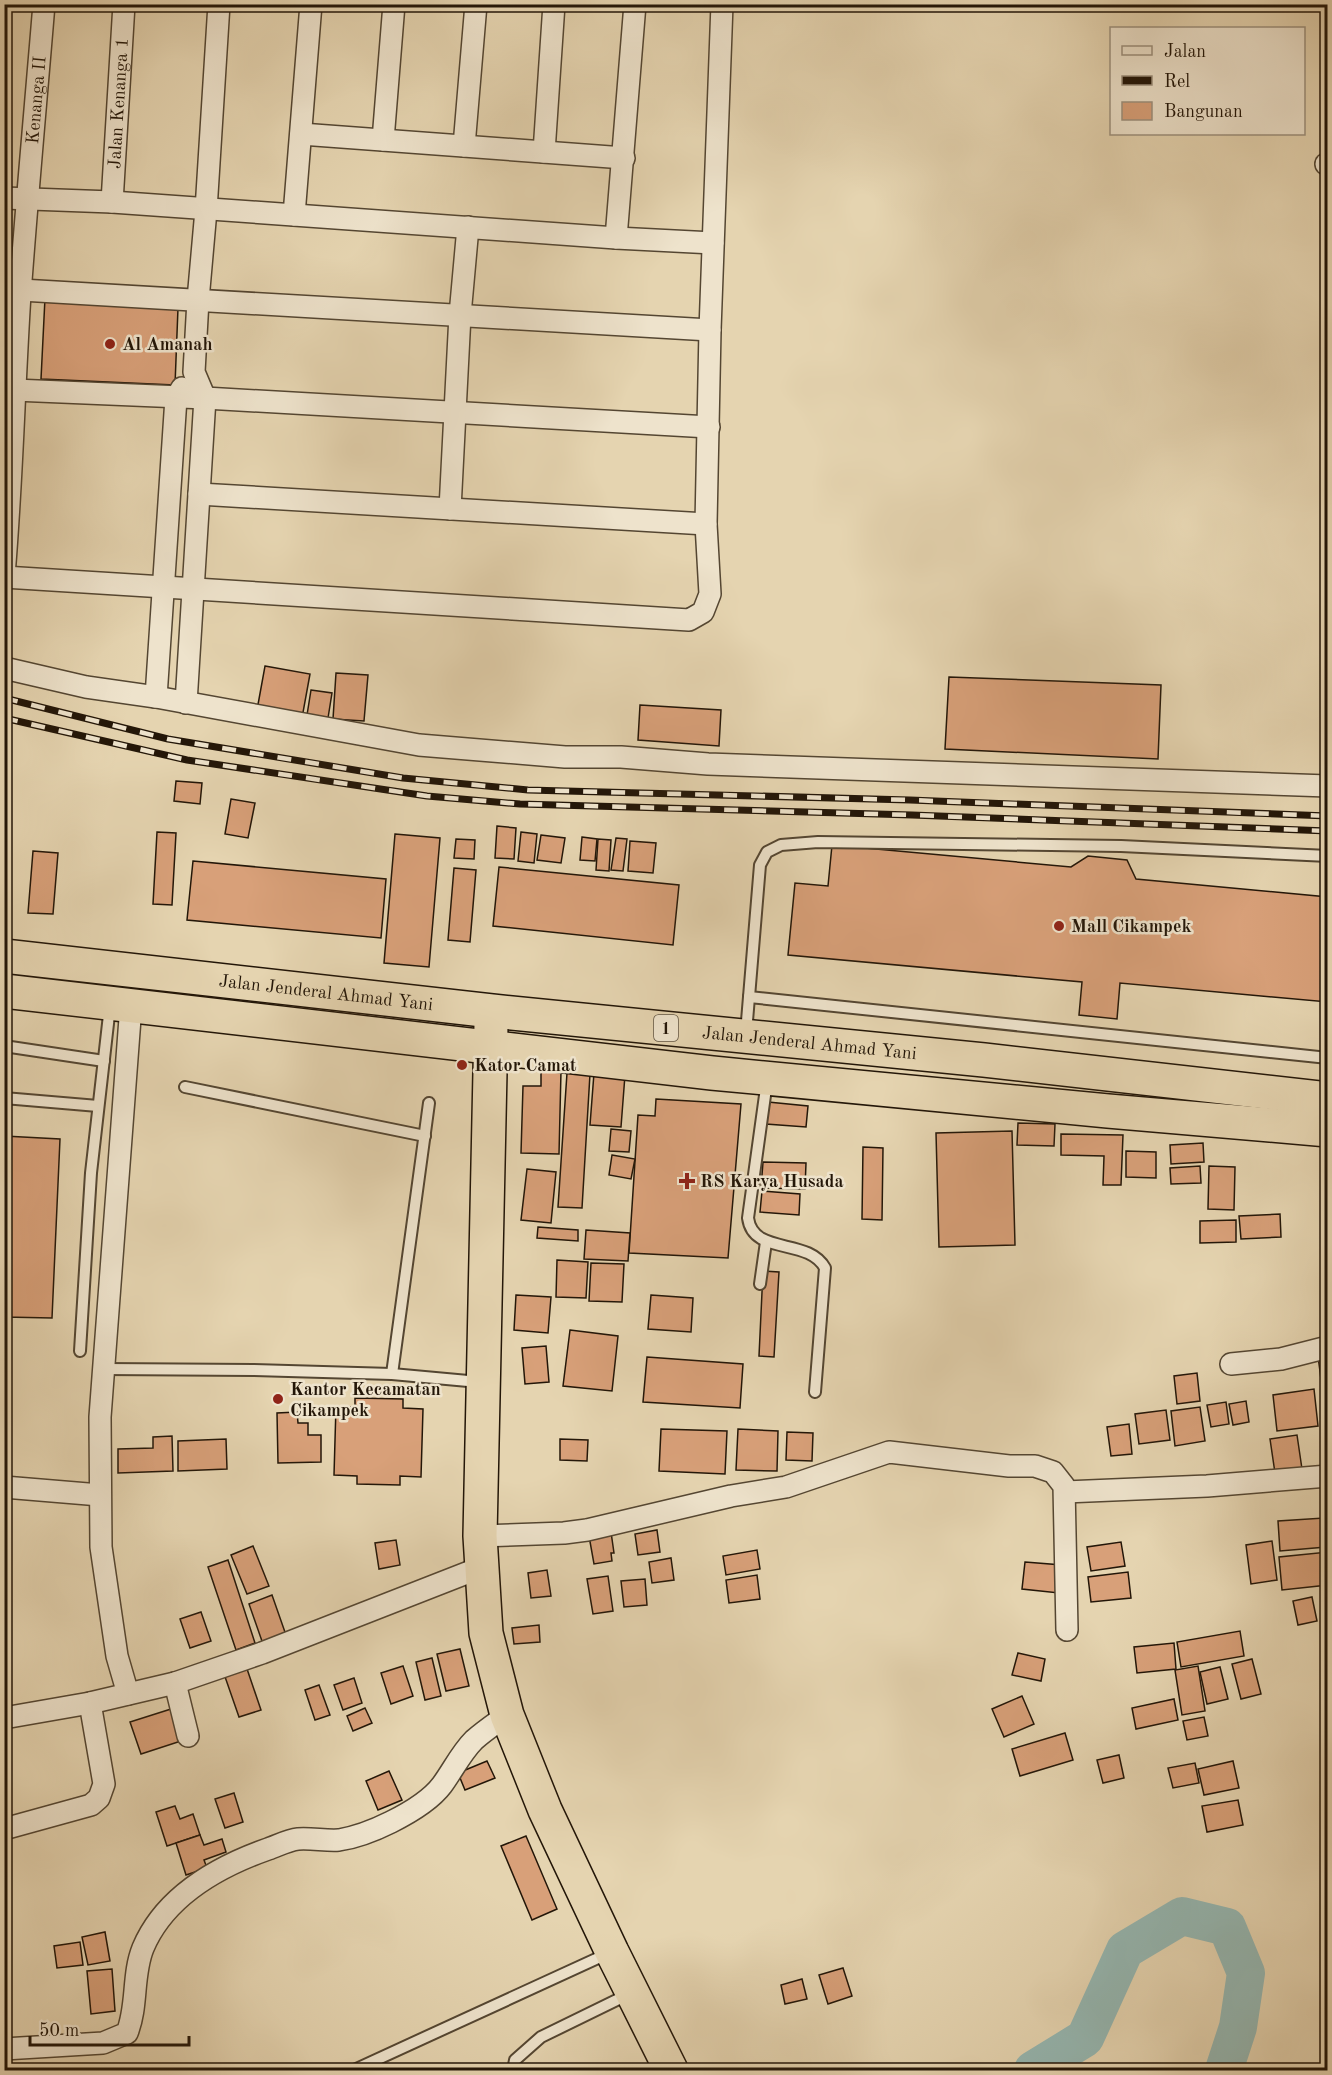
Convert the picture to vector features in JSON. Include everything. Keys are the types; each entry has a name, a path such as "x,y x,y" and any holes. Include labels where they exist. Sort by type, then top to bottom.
{"highway":[{"name":"Jalan Jenderal Ahmad Yani","path":"4,956 492,1011 870,1048 1328,1098"},
{"name":"Jalan Jenderal Ahmad Yani","path":"4,991 768,1078 1328,1130"},
{"path":"492,1011 489,1047 481,1551 486,1633 507,1715 545,1810 670,2070"},
{"path":"868,1088 870,1048"}],"street":[{"name":"Kenanga II","path":"4,576 9,389 21,290 44,4"},
{"name":"Jalan Kenanga 1","path":"111,201 124,4"},
{"path":"186,703 205,398 194,372 219,4"},
{"path":"294,215 311,4"},
{"path":"383,140 394,4"},
{"path":"464,146 476,4"},
{"path":"544,152 554,4"},
{"path":"616,238 635,4"},
{"path":"4,576 689,620 704,612 710,594 706,524 710,330 722,4"},
{"path":"301,134 624,158"},
{"path":"4,198 111,201 206,210 713,243"},
{"path":"450,509 459,315 468,227"},
{"path":"21,290 710,330"},
{"path":"156,697 176,398 194,372"},
{"path":"9,389 709,427"},
{"path":"199,494 706,524"},
{"path":"4,668 86,687 156,697 419,745 566,757 621,757 708,764 1328,786"},
{"path":"121,1004 105,1369 100,1417 100,1495 101,1547 107,1594 117,1656 128,1695"},
{"path":"1231,1364 1281,1359 1328,1347"},
{"path":"4,1718 128,1695 175,1683 262,1653 481,1551 587,1530 731,1496 786,1487 889,1452 1009,1466 1035,1466 1053,1472 1064,1486 1065,1492 1067,1630"},
{"path":"1065,1492 1207,1486 1328,1476"},
{"path":"4,1487 100,1495"},
{"path":"175,1683 188,1736"},
{"path":"4,1829 91,1805 99,1798 104,1784 90,1703"},
{"path":"4,2049 103,2043 127,2033 132,2022 135,1986 142,1950 154,1925 183,1894 222,1867 297,1839 339,1840 367,1833 393,1821 427,1801 442,1785 457,1761 474,1741 507,1715"}],"lane":[{"path":"746,1036 760,865 767,852 781,845 818,842 1120,846 1328,856"},
{"path":"748,997 1328,1058"},
{"path":"80,1351 91,1173 98,1106 104,1061 121,1004"},
{"path":"4,1046 104,1061"},
{"path":"768,1078 748,1218 749,1226 753,1233 766,1242 795,1248 810,1254 821,1261 825,1268 815,1392"},
{"path":"185,1088 425,1136"},
{"path":"4,1098 98,1106"},
{"path":"392,1374 429,1103"},
{"path":"760,1284 766,1242"},
{"path":"105,1369 392,1374 484,1383"},
{"path":"354,2070 612,1952"},
{"path":"513,2070 515,2060 541,2037 632,1992"}],"building":[{"name":"Al Amanah","path":"45,298 178,308 175,385 41,379"},
{"path":"265,666 310,674 302,718 257,710"},
{"path":"336,673 368,675 364,721 333,719"},
{"path":"949,677 1161,685 1158,759 945,749"},
{"path":"311,690 332,693 328,718 307,715"},
{"path":"640,705 721,710 719,746 638,740"},
{"path":"176,781 202,783 200,804 174,801"},
{"path":"231,799 255,803 248,838 225,834"},
{"path":"497,826 516,828 514,859 495,858"},
{"path":"157,832 176,833 172,905 153,904"},
{"path":"521,832 537,834 534,863 518,861"},
{"path":"395,834 440,838 429,967 384,963"},
{"path":"541,835 565,838 561,863 537,860"},
{"path":"582,837 597,839 595,861 580,860"},
{"path":"616,838 627,839 623,871 611,870"},
{"path":"456,839 475,840 474,859 454,858"},
{"path":"598,839 611,840 609,871 596,870"},
{"path":"630,841 656,843 653,873 628,871"},
{"name":"Mall Cikampek","path":"832,845 1071,867 1088,856 1127,860 1136,879 1328,897 1328,1002 1120,983 1117,1019 1079,1015 1082,982 788,955 795,883 828,886"},
{"path":"33,851 58,853 53,914 28,913"},
{"path":"193,861 386,879 381,938 187,920"},
{"path":"499,867 679,885 673,945 493,926"},
{"path":"454,868 476,870 470,942 448,940"},
{"path":"541,1070 561,1071 559,1154 521,1153 523,1086 541,1086"},
{"path":"567,1073 590,1074 582,1208 558,1207"},
{"path":"594,1073 625,1075 621,1127 590,1125"},
{"path":"656,1099 741,1104 728,1258 629,1253 638,1115 655,1116"},
{"path":"768,1102 808,1106 806,1127 766,1124"},
{"path":"1018,1123 1055,1124 1054,1146 1017,1145"},
{"path":"611,1129 631,1131 629,1152 609,1151"},
{"path":"1012,1131 1015,1245 939,1247 936,1133"},
{"path":"1061,1134 1123,1135 1121,1185 1103,1185 1104,1156 1061,1155"},
{"path":"4,1136 60,1139 52,1318 4,1317"},
{"path":"1203,1143 1204,1162 1171,1164 1170,1145"},
{"path":"863,1147 883,1148 882,1220 862,1219"},
{"path":"1126,1151 1156,1152 1156,1178 1126,1177"},
{"path":"612,1155 635,1159 631,1179 609,1175"},
{"path":"763,1162 806,1163 805,1189 761,1188"},
{"path":"1200,1166 1201,1183 1171,1184 1170,1168"},
{"path":"1209,1166 1235,1167 1234,1210 1208,1209"},
{"path":"527,1169 556,1172 551,1223 521,1220"},
{"path":"762,1191 800,1194 799,1215 760,1212"},
{"path":"1280,1214 1281,1237 1241,1239 1239,1216"},
{"path":"1236,1220 1236,1242 1200,1243 1200,1221"},
{"path":"538,1227 578,1230 578,1241 537,1238"},
{"path":"586,1230 630,1233 628,1261 584,1259"},
{"path":"557,1260 588,1262 586,1298 556,1297"},
{"path":"591,1263 624,1264 622,1302 589,1301"},
{"path":"763,1271 779,1272 774,1357 759,1356"},
{"path":"516,1295 551,1297 548,1333 514,1330"},
{"path":"651,1295 693,1298 691,1332 648,1329"},
{"path":"570,1330 618,1336 612,1391 563,1386"},
{"path":"546,1346 549,1382 525,1384 522,1348"},
{"path":"1328,1355 1328,1387 1322,1387 1318,1356"},
{"path":"647,1357 743,1364 740,1408 643,1402"},
{"path":"1197,1373 1200,1401 1177,1404 1174,1376"},
{"path":"1314,1389 1318,1426 1277,1431 1273,1395"},
{"path":"355,1398 403,1399 403,1408 423,1409 421,1477 400,1476 400,1485 357,1484 357,1476 334,1475 336,1406 355,1407"},
{"path":"1246,1401 1249,1422 1233,1425 1229,1404"},
{"path":"1226,1402 1229,1424 1211,1427 1207,1405"},
{"path":"1200,1407 1205,1441 1175,1446 1171,1411"},
{"path":"1166,1410 1170,1440 1139,1444 1135,1414"},
{"path":"297,1412 298,1423 308,1423 308,1435 321,1435 321,1462 278,1463 277,1413"},
{"path":"1129,1424 1132,1454 1111,1456 1107,1427"},
{"path":"661,1429 727,1431 725,1474 659,1471"},
{"path":"738,1429 778,1431 777,1471 736,1470"},
{"path":"787,1432 813,1433 812,1461 786,1460"},
{"path":"1297,1435 1302,1469 1275,1473 1270,1439"},
{"path":"172,1436 173,1471 118,1473 118,1449 153,1448 153,1437"},
{"path":"226,1439 227,1469 178,1471 178,1441"},
{"path":"560,1439 588,1440 587,1461 560,1460"},
{"path":"1324,1518 1326,1547 1280,1551 1278,1521"},
{"path":"657,1530 660,1552 638,1555 635,1534"},
{"path":"611,1532 614,1553 611,1553 612,1561 594,1564 589,1536"},
{"path":"396,1540 400,1565 379,1569 375,1543"},
{"path":"1272,1541 1277,1580 1251,1584 1246,1545"},
{"path":"1121,1542 1125,1566 1091,1571 1087,1547"},
{"path":"253,1546 269,1586 247,1594 231,1555"},
{"path":"757,1550 760,1569 726,1575 723,1556"},
{"path":"1328,1552 1328,1585 1282,1590 1279,1557"},
{"path":"671,1558 674,1580 652,1583 649,1562"},
{"path":"228,1560 255,1643 236,1650 208,1567"},
{"path":"1025,1562 1062,1565 1059,1593 1022,1589"},
{"path":"547,1570 551,1596 531,1598 528,1573"},
{"path":"1128,1572 1131,1598 1091,1602 1088,1577"},
{"path":"757,1575 760,1599 729,1603 726,1580"},
{"path":"608,1576 613,1611 593,1614 587,1579"},
{"path":"645,1579 647,1605 624,1607 621,1581"},
{"path":"272,1595 286,1635 263,1644 249,1604"},
{"path":"1312,1597 1317,1621 1298,1625 1293,1601"},
{"path":"201,1612 211,1641 190,1648 180,1619"},
{"path":"539,1625 540,1642 514,1644 512,1628"},
{"path":"1240,1631 1244,1656 1181,1667 1177,1642"},
{"path":"1174,1643 1176,1669 1137,1673 1134,1647"},
{"path":"460,1649 469,1686 446,1691 437,1654"},
{"path":"1018,1653 1045,1659 1041,1681 1012,1675"},
{"path":"432,1658 441,1696 425,1700 416,1662"},
{"path":"1252,1659 1261,1694 1241,1699 1232,1664"},
{"path":"245,1663 261,1710 239,1717 223,1671"},
{"path":"403,1666 413,1696 391,1704 381,1673"},
{"path":"1198,1666 1205,1711 1182,1715 1175,1670"},
{"path":"1220,1667 1228,1699 1207,1704 1200,1672"},
{"path":"354,1678 362,1703 343,1710 334,1685"},
{"path":"319,1685 330,1715 315,1720 305,1690"},
{"path":"1022,1696 1034,1724 1004,1737 992,1709"},
{"path":"1174,1699 1178,1720 1136,1729 1132,1708"},
{"path":"365,1708 372,1723 353,1731 347,1716"},
{"path":"171,1709 181,1741 141,1754 130,1722"},
{"path":"1204,1717 1208,1736 1187,1740 1183,1721"},
{"path":"1065,1733 1073,1760 1020,1776 1012,1749"},
{"path":"1119,1755 1124,1778 1103,1783 1097,1760"},
{"path":"487,1761 495,1778 465,1790 458,1773"},
{"path":"1233,1761 1239,1788 1204,1795 1198,1769"},
{"path":"1195,1763 1199,1783 1173,1788 1168,1768"},
{"path":"389,1771 402,1800 378,1810 366,1781"},
{"path":"234,1793 243,1822 225,1828 215,1799"},
{"path":"1238,1800 1243,1825 1207,1832 1202,1806"},
{"path":"175,1806 180,1819 193,1814 200,1835 167,1846 156,1812"},
{"path":"200,1835 204,1845 222,1839 226,1852 204,1860 207,1868 186,1875 176,1843"},
{"path":"526,1836 557,1909 532,1920 501,1846"},
{"path":"105,1932 110,1961 88,1965 82,1937"},
{"path":"80,1942 83,1965 57,1968 54,1946"},
{"path":"843,1968 852,1996 828,2004 819,1975"},
{"path":"112,1969 115,2011 91,2014 87,1971"},
{"path":"802,1979 807,1999 785,2004 781,1985"}],"waterway":[{"path":"1033,2070 1085,2038 1125,1950 1182,1916 1227,1927 1246,1973 1238,2027 1224,2070"}],"railway":[{"path":"4,698 168,739 403,778 528,790 910,800 1328,816"},
{"path":"4,718 187,760 427,796 520,804 912,815 1328,831"}],"place":[{"name":"Al Amanah","path":"110,344"},
{"name":"Mall Cikampek","path":"1059,926"},
{"name":"Kator Camat","path":"462,1065"},
{"name":"RS Karya Husada","path":"687,1181"},
{"name":"Kantor Kecamatan Cikampek","path":"278,1399"}]}
